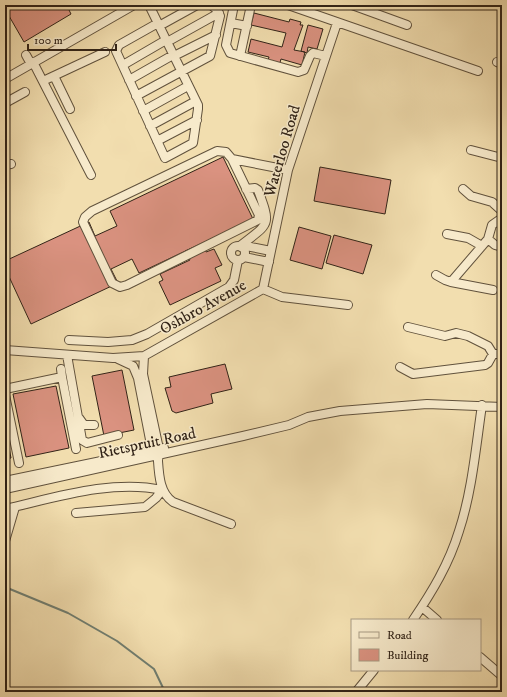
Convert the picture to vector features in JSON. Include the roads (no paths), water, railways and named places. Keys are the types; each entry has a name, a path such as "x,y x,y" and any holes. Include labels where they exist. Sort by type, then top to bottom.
{"street":[{"path":"5,79 134,5"},
{"path":"149,5 159,25 166,41 174,56 188,86 196,101 198,109 192,143 165,158 116,51 117,48 159,25 197,5"},
{"path":"211,5 219,13"},
{"path":"234,5 226,45 227,50 230,53 298,72 304,70 313,53 326,56"},
{"path":"240,56 251,5"},
{"path":"288,5 478,71"},
{"path":"352,5 408,25"},
{"path":"122,65 219,13"},
{"path":"136,96 210,56 216,35 219,13"},
{"path":"231,23 247,26"},
{"name":"Waterloo Road","path":"263,289 288,170 337,23"},
{"path":"129,80 216,35"},
{"path":"23,52 43,81 91,175"},
{"path":"43,81 105,52"},
{"path":"54,76 70,109"},
{"path":"143,111 188,86"},
{"path":"5,103 25,92"},
{"path":"150,126 196,101"},
{"path":"156,141 197,120"},
{"path":"471,150 502,158"},
{"path":"217,151 226,152 232,158 259,215 258,220 254,224 128,285 120,287 112,283 83,222 84,217 92,211 217,151"},
{"path":"232,158 288,170"},
{"path":"241,246 260,231 267,222 267,214 258,190 255,188 246,189"},
{"path":"463,188 471,196 492,202 502,211"},
{"path":"451,282 488,239 492,225 502,218"},
{"path":"447,234 468,238 482,246"},
{"path":"488,239 495,245 502,247"},
{"path":"269,262 232,257 231,251 235,246 246,246 271,251"},
{"path":"69,340 108,342 132,340 147,334 231,285 241,258 245,252 241,246"},
{"path":"436,275 451,282 493,290"},
{"name":"Oshbro Avenue","path":"144,356 263,289 282,297 348,304"},
{"path":"408,327 445,336 456,334 468,336 488,346 493,354"},
{"path":"5,350 113,358 144,356 143,374 162,490 167,498 173,502 231,524"},
{"path":"493,354 502,354"},
{"path":"400,367 413,374 485,365 493,354"},
{"path":"67,355 82,440 84,442 118,435"},
{"path":"113,358 133,366 138,378 156,454"},
{"path":"5,389 61,373 76,449"},
{"path":"5,395 19,463"},
{"name":"Rietspruit Road","path":"5,489 156,454 280,423 294,422 314,416 379,407 427,404 502,407"},
{"path":"414,619 445,567 460,530 466,506 482,405"},
{"path":"78,416 84,425 94,425"},
{"name":"Rietspruit Road","path":"5,481 156,454"},
{"path":"5,509 113,487 144,486 162,490"},
{"path":"76,513 145,507 156,498 162,490"},
{"path":"5,541 15,507"},
{"path":"422,607 436,619"},
{"path":"481,658 502,676"},
{"path":"356,692 373,671"}],"waterway":[{"path":"5,587 68,613 117,641 154,669 165,692"}]}
